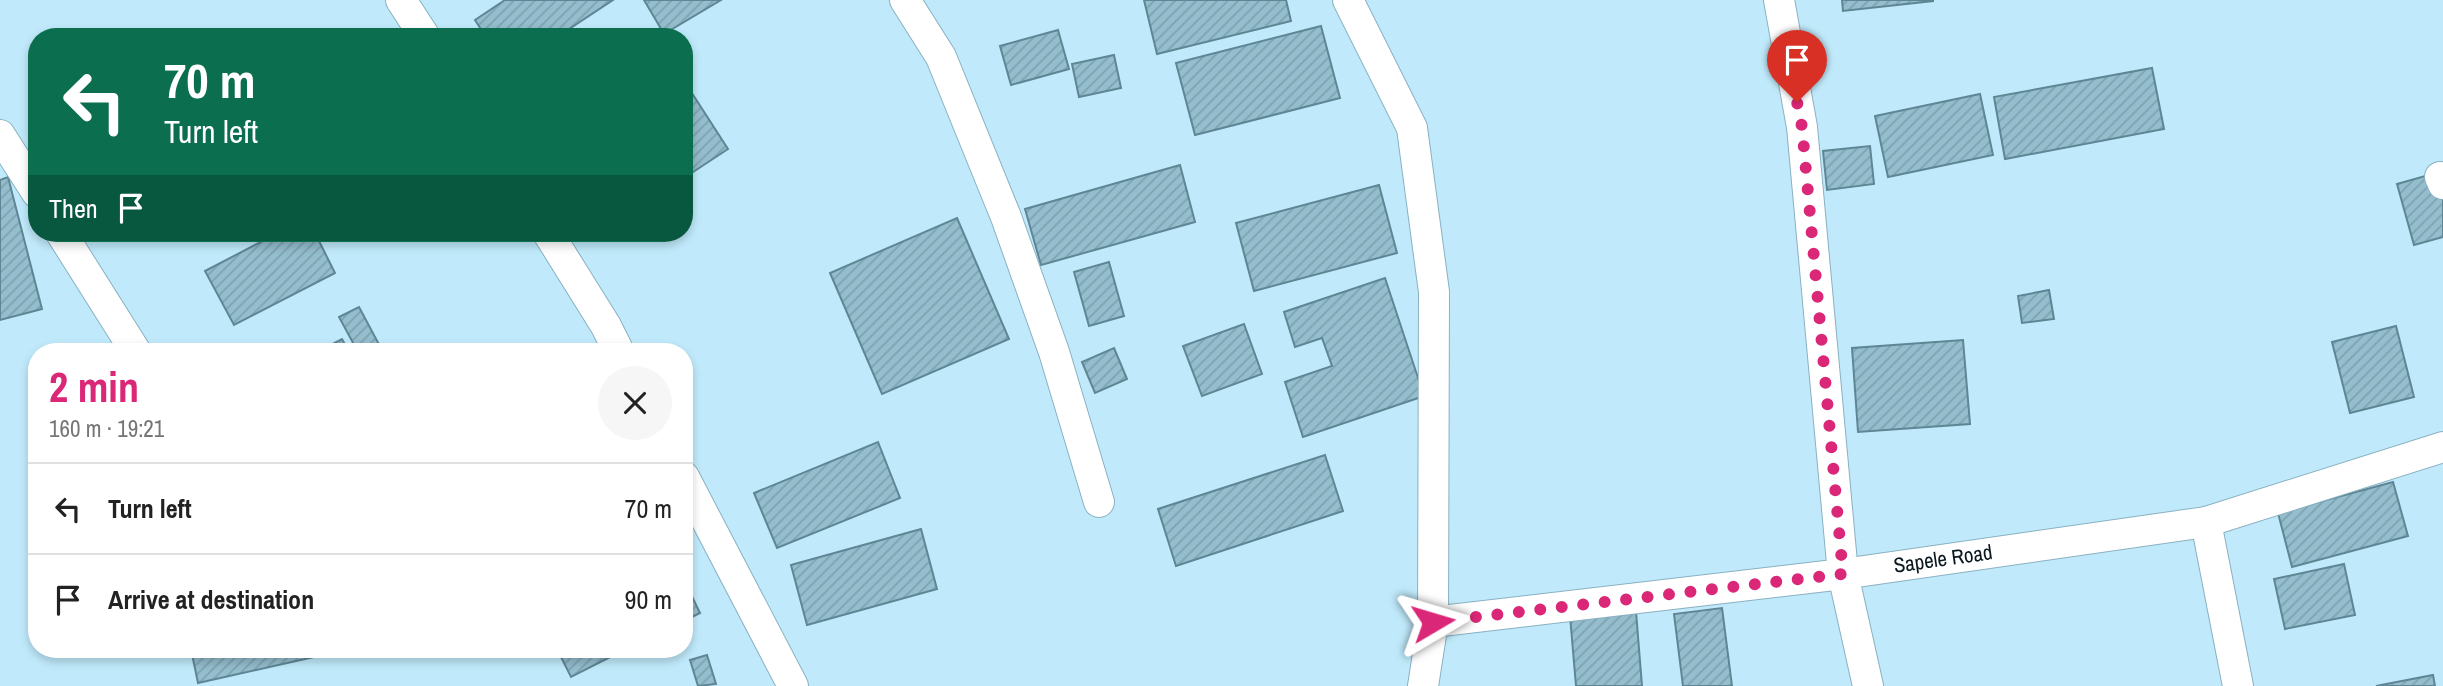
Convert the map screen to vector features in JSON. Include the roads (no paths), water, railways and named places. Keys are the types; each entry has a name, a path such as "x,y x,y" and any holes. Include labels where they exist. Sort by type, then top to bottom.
{"street":[{"path":"401,0 419,28"},
{"path":"905,0 941,57 1001,204 1054,352 1099,502"},
{"path":"1348,0 1412,128 1434,292 1433,622 1423,686"},
{"path":"1779,0 1802,127 1843,574 1868,686"},
{"path":"0,135 28,180"},
{"path":"67,242 130,343"},
{"path":"554,242 614,343"},
{"name":"Sapele Road","path":"1433,622 1843,574 2206,522 2443,447"},
{"path":"693,494 793,686"},
{"path":"2206,522 2238,686"}]}
